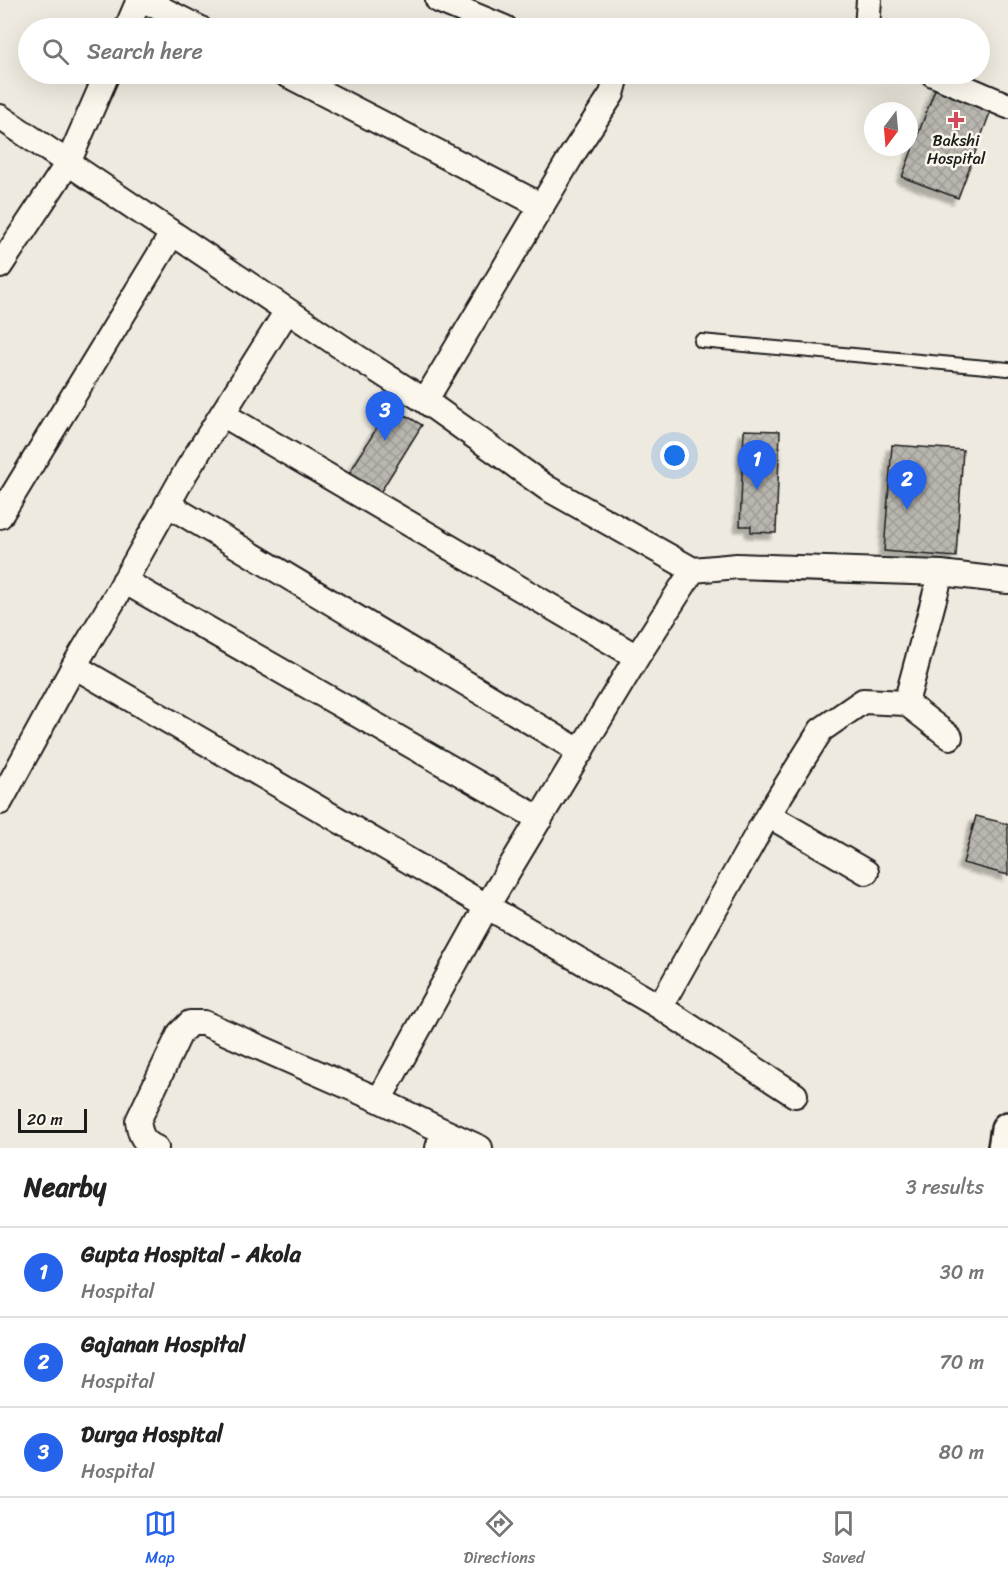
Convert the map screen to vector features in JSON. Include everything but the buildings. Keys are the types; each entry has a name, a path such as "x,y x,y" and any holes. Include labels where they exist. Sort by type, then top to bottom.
{"main road":[{"path":"1005,1148 1008,1129"}],"street":[{"path":"131,18 139,0"},
{"path":"144,0 179,18"},
{"path":"438,0 480,18"},
{"path":"868,18 869,0"},
{"path":"0,266 68,163 103,84"},
{"path":"305,84 542,206"},
{"path":"425,401 612,94 615,84"},
{"path":"956,84 1008,106"},
{"path":"0,117 287,311 425,401 547,488 693,570 737,566 940,573 1008,581"},
{"path":"0,516 172,234"},
{"path":"4,786 167,504 287,311"},
{"path":"222,414 637,657"},
{"path":"167,504 581,752"},
{"path":"380,1100 487,906 637,657 693,570"},
{"path":"906,703 940,573"},
{"path":"124,581 540,819"},
{"path":"74,666 660,1006 795,1095"},
{"path":"660,1006 768,815 821,730 863,701 906,703 950,736"},
{"path":"768,815 866,872"},
{"path":"156,1148 147,1144 140,1134 138,1121 180,1033 190,1023 204,1023 380,1100 440,1140 480,1148"}],"lane":[{"path":"701,341 1008,369"}],"place":[{"name":"Bakshi Hospital","path":"956,120"},
{"name":"Durga Hospital","path":"385,441"},
{"name":"Gupta Hospital - Akola","path":"757,490"},
{"name":"Gajanan Hospital","path":"907,510"}]}
